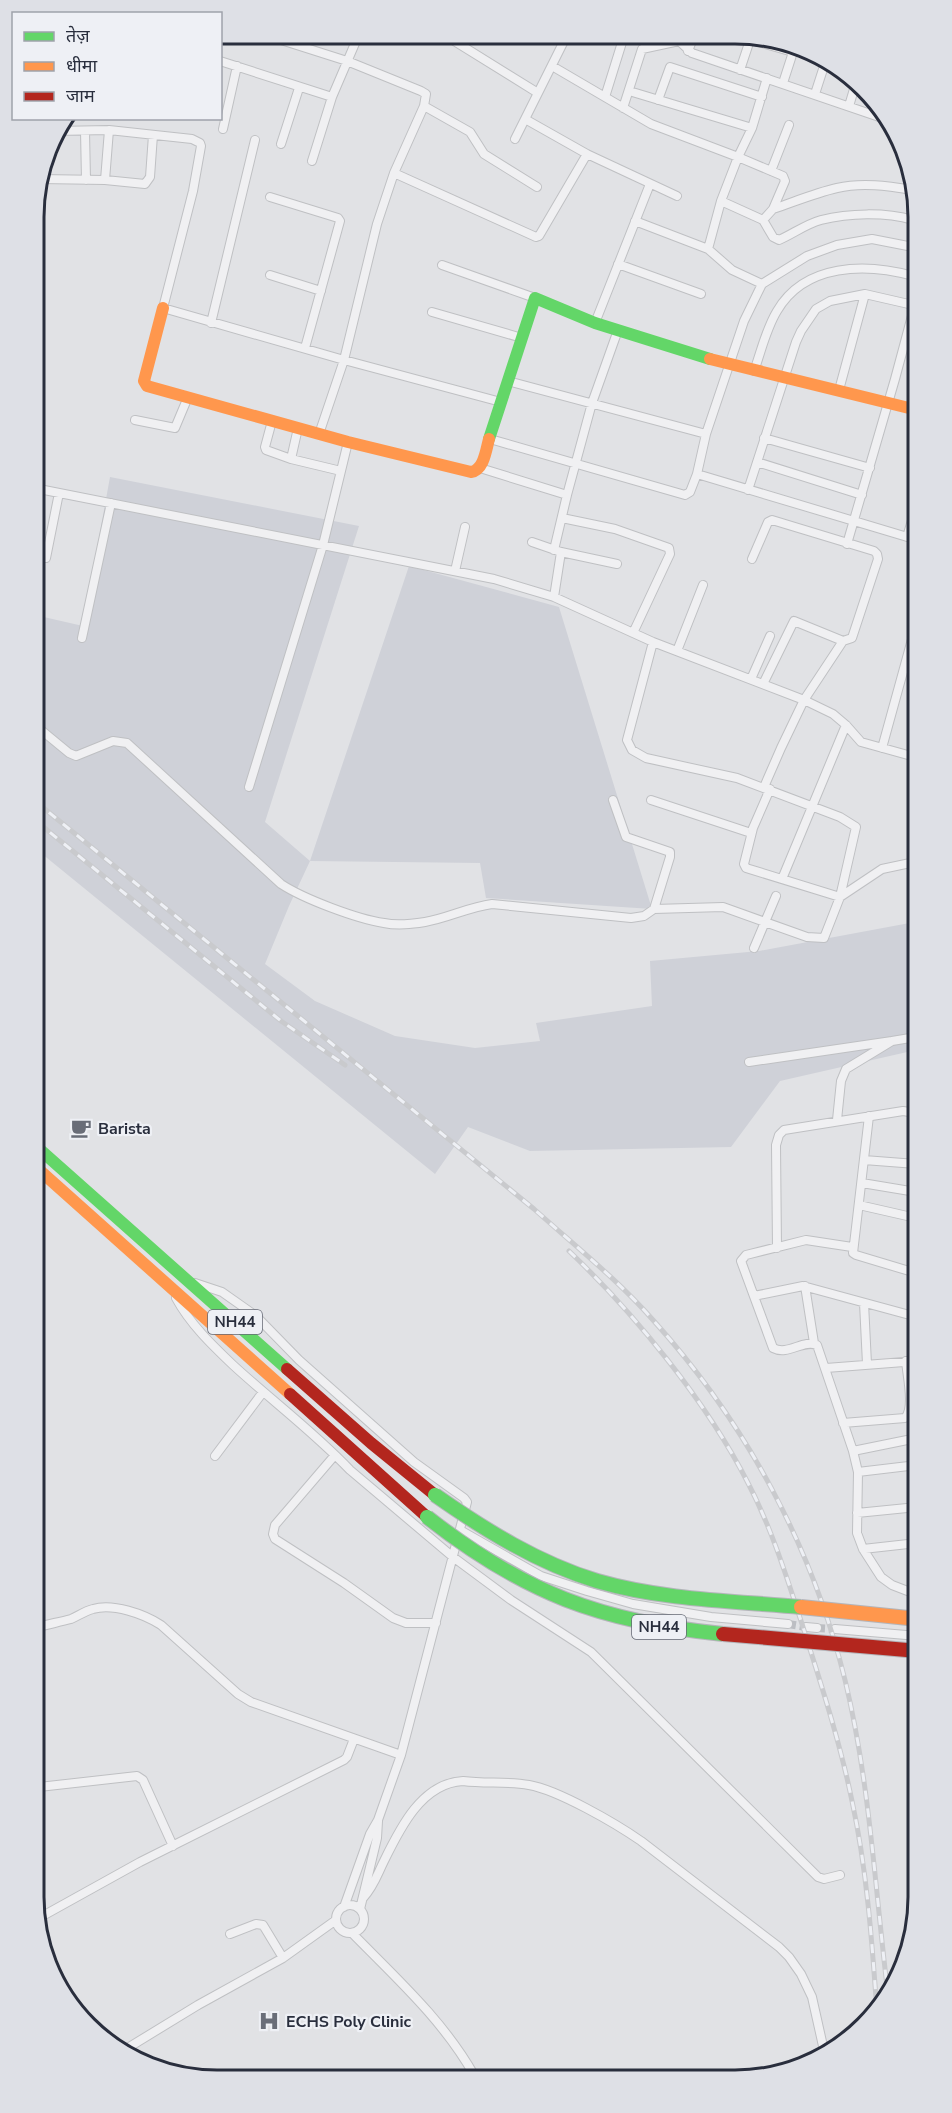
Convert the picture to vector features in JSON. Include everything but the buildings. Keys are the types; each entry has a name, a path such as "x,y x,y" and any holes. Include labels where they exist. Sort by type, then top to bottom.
{"main road":[{"path":"163,308 144,381 147,386 348,442 471,472 478,471 480,468 535,298 595,323 729,365 784,376 908,407"},
{"name":"NH44","path":"43,1153 371,1443 435,1496 466,1517 527,1552 576,1573 610,1583 695,1599 908,1618"},
{"name":"NH44","path":"43,1174 427,1517 472,1551 524,1582 587,1609 654,1626 908,1650"}],"street":[{"path":"294,44 347,61 426,94 424,106 394,173 377,224 344,360 319,434"},
{"path":"312,160 332,98 355,44"},
{"path":"459,44 538,93"},
{"path":"515,139 563,44"},
{"path":"605,97 622,44"},
{"path":"623,108 642,49 658,44"},
{"path":"682,44 687,51 876,116"},
{"path":"687,51 690,44"},
{"path":"740,70 749,44"},
{"path":"783,83 793,54"},
{"path":"222,62 332,98"},
{"path":"223,129 237,66"},
{"path":"552,66 651,124 783,176 785,181 773,209 764,220"},
{"path":"658,100 670,67 762,96"},
{"path":"815,94 823,68"},
{"path":"708,249 721,201 752,128 767,78"},
{"path":"281,144 299,87"},
{"path":"849,106 854,90"},
{"path":"629,91 752,128"},
{"path":"424,106 470,132 484,154 537,187"},
{"path":"525,119 587,154 677,196"},
{"path":"771,171 789,125"},
{"path":"85,130 86,180"},
{"path":"105,180 109,130"},
{"path":"67,131 109,130 197,140 201,146 193,191 163,308 501,402"},
{"path":"48,179 148,183 153,135"},
{"path":"211,323 255,140"},
{"path":"394,173 536,237 539,236 587,154"},
{"path":"595,323 650,184"},
{"path":"773,209 847,186 874,185 906,189"},
{"path":"270,197 340,220 305,348"},
{"path":"721,201 764,220 773,237 779,240 822,220 894,215 908,219"},
{"path":"635,221 708,249 732,270 762,284"},
{"path":"490,439 685,495 690,492 706,434 744,321 762,284 807,256 837,245 872,238 908,246"},
{"path":"618,264 701,294"},
{"path":"442,265 535,298"},
{"path":"754,371 776,312 797,288 822,274 851,268 891,270 908,275"},
{"path":"270,275 321,291"},
{"path":"839,390 865,294"},
{"path":"748,490 784,376 801,331 816,309 830,301 865,294 908,304"},
{"path":"432,312 522,338"},
{"path":"554,597 562,518 567,495 592,403 618,330"},
{"path":"847,544 908,331"},
{"path":"508,381 706,434"},
{"path":"135,420 175,428 188,397"},
{"path":"272,421 265,449 291,459 341,471"},
{"path":"291,459 297,428"},
{"path":"764,438 870,468"},
{"path":"249,787 323,544 348,442"},
{"path":"757,462 862,495"},
{"path":"480,468 567,495"},
{"path":"696,474 908,537"},
{"path":"44,490 494,579 554,597 653,642 804,700 833,714 846,724 861,742 908,755"},
{"path":"46,558 59,493"},
{"path":"82,638 111,503"},
{"path":"562,518 615,529 669,548 670,554 633,633"},
{"path":"752,559 768,522 772,520 874,551 877,554 878,559 852,638 843,641 804,700 767,788 751,833 744,866 840,897"},
{"path":"455,571 465,527"},
{"path":"532,542 558,551 618,564"},
{"path":"677,651 703,585"},
{"path":"763,684 794,621 843,641"},
{"path":"752,679 770,636"},
{"path":"44,732 76,756 113,741 127,742 281,884 302,896 370,920 407,925 428,922 492,904 631,918 644,916 654,909 716,905 807,937 823,939 840,897 856,827 840,817 767,788 736,777 646,758 629,746 627,740 653,642"},
{"path":"882,748 908,654"},
{"path":"782,879 846,724"},
{"path":"613,800 625,836 670,852 654,909"},
{"path":"651,800 751,833"},
{"path":"840,897 882,869 908,863"},
{"path":"754,948 776,896"},
{"path":"750,1062 908,1038"},
{"path":"837,1120 844,1071 892,1041"},
{"path":"777,1248 776,1145 778,1135 784,1130 837,1120 908,1112"},
{"path":"869,1116 853,1253 908,1271"},
{"path":"864,1160 908,1163"},
{"path":"862,1183 908,1191"},
{"path":"859,1205 908,1216"},
{"path":"814,1343 786,1351 773,1348 741,1265 741,1258 807,1240 852,1247"},
{"path":"130,2046 198,2005 283,1958 336,1920 339,1911 344,1906 370,1834 378,1820 401,1755 467,1506 464,1498 414,1462 299,1360 256,1316 222,1292 186,1280"},
{"path":"169,1286 183,1311 213,1346 350,1470 453,1557 511,1600 591,1652 818,1877 824,1879 840,1875"},
{"path":"754,1296 805,1286 908,1315"},
{"path":"805,1286 814,1343 817,1345 826,1368 858,1472 857,1533 863,1549 881,1578 908,1591"},
{"path":"864,1303 867,1364"},
{"path":"826,1368 906,1360 908,1383"},
{"path":"215,1456 263,1392"},
{"path":"843,1423 905,1418 908,1413"},
{"path":"853,1450 908,1439"},
{"path":"335,1455 275,1525 273,1534 275,1539 393,1618 414,1624 436,1623"},
{"path":"858,1472 908,1466"},
{"path":"857,1513 908,1508"},
{"path":"460,1530 541,1576 587,1591 633,1604 711,1617 788,1624"},
{"path":"863,1549 908,1544"},
{"path":"43,1626 102,1608 131,1611 147,1616 161,1625 238,1695 251,1702 401,1755"},
{"path":"806,1627 817,1628"},
{"path":"835,1629 908,1635"},
{"path":"45,1915 173,1846 344,1760 354,1739"},
{"path":"43,1787 132,1776 141,1778 173,1846"},
{"path":"363,1898 372,1888 386,1856 408,1817 437,1788 463,1781 527,1784 541,1787 627,1831 779,1947 801,1974 812,1997 823,2045"},
{"path":"360,1909 377,1838 378,1820"},
{"path":"344,1906 351,1905 360,1909 364,1917 363,1925 352,1933"},
{"path":"336,1920 340,1929 352,1933 422,2004 444,2030 471,2070"},
{"path":"230,1934 256,1924 263,1925 283,1958"}],"shaded area":[{"path":"110,477 359,526 265,822 310,861 265,964 315,1001 395,1036 475,1048 540,1041 536,1023 652,1006 650,961 759,951 908,923 908,1052 780,1081 731,1147 530,1151 468,1127 435,1174 44,855 44,617 83,626"},
{"path":"409,566 559,607 652,909 486,898 480,863 310,861"}],"tunnel":[{"path":"788,1624 806,1627"},
{"path":"817,1628 835,1629"}],"railway":[{"path":"44,808 580,1249 625,1290 653,1320 718,1401 746,1444 794,1534 831,1630 845,1680 860,1758 886,1980"},
{"path":"44,827 281,1021 345,1065"},
{"path":"569,1251 619,1302 690,1390 731,1452 757,1500 772,1536 817,1670 847,1779 865,1880 876,1997"}],"traffic: fast":[{"path":"489,439 535,298 595,323 710,359"},
{"path":"43,1153 287,1369"},
{"path":"435,1495 473,1521 533,1555 597,1581 673,1596 801,1607"},
{"path":"427,1517 497,1566 566,1600 601,1612 639,1621 723,1634"}],"traffic: slow":[{"path":"163,308 144,381 147,386 348,442 471,472 482,464 489,439"},
{"path":"710,359 908,408"},
{"path":"43,1174 290,1394"},
{"path":"801,1607 908,1618"}],"traffic: jam":[{"path":"287,1369 371,1443 435,1495"},
{"path":"290,1394 427,1517"},
{"path":"723,1634 908,1650"}],"place":[{"name":"Barista","path":"81,1128"},
{"name":"ECHS Poly Clinic","path":"269,2021"}]}
